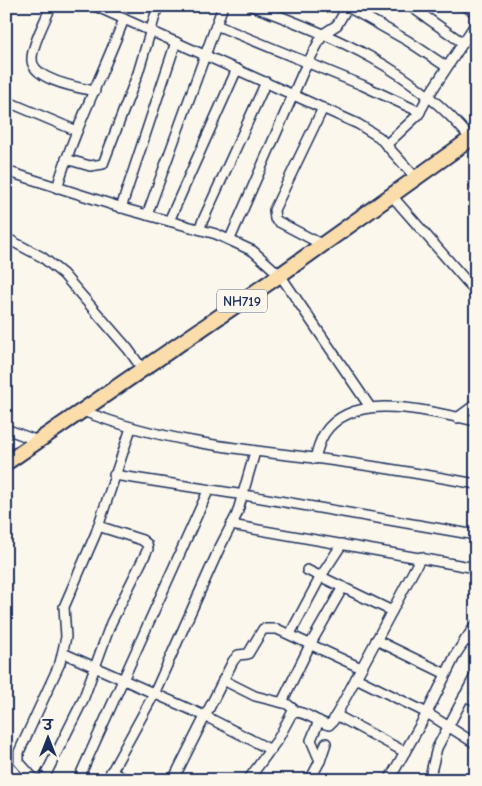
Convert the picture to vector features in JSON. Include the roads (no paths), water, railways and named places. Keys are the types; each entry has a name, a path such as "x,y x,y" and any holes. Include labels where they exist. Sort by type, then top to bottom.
{"highway":[{"name":"NH719","path":"6,463 280,275 474,137"}],"street":[{"path":"51,6 32,56 35,66 54,81 95,92"},
{"path":"95,6 292,93 371,131 416,178"},
{"path":"66,159 90,166 103,164 138,72 149,30 158,6"},
{"path":"147,216 223,6"},
{"path":"252,6 324,34 369,56 412,81 449,112 474,137"},
{"path":"410,6 463,43"},
{"path":"465,6 476,13"},
{"path":"230,239 292,93 324,34 337,25 348,7 408,41 447,67"},
{"path":"57,188 77,131 95,92 124,19"},
{"path":"386,145 412,122 420,112 476,23"},
{"path":"216,26 308,63 420,112"},
{"path":"121,208 176,42"},
{"path":"169,221 237,69"},
{"path":"199,229 266,82"},
{"path":"6,101 77,131"},
{"path":"323,244 279,222 274,215 274,210 324,108"},
{"path":"6,171 147,216 230,239 253,251 280,275 370,407"},
{"path":"392,196 476,292"},
{"path":"6,238 42,257 63,274 128,349 143,370"},
{"path":"457,418 476,404"},
{"path":"315,459 321,439 332,425 347,414 370,407 398,408 476,421"},
{"path":"83,410 131,428 206,444 394,469 476,484"},
{"path":"35,780 19,762 19,752 49,689 63,653 66,637 64,607 98,526 131,428"},
{"path":"6,429 38,441"},
{"path":"126,780 109,776 154,694 231,526 244,495 255,452"},
{"path":"114,475 208,491 244,495 476,535"},
{"path":"78,780 147,625 166,590 208,491"},
{"path":"43,780 83,700 111,623 148,549 147,544 142,540 98,526"},
{"path":"231,526 421,557 476,568"},
{"path":"290,634 321,576 342,544"},
{"path":"223,680 255,696 282,702 296,712 329,724 336,715 421,557"},
{"path":"307,570 392,611"},
{"path":"282,702 310,643 343,587"},
{"path":"390,780 446,674 476,624"},
{"path":"173,780 235,656 248,654 263,629 277,629 290,634 361,668"},
{"path":"376,640 446,674"},
{"path":"465,640 476,643"},
{"path":"63,653 205,716 271,750"},
{"path":"429,780 435,753 447,726 476,674"},
{"path":"356,678 427,713 476,744"},
{"path":"464,696 476,702"},
{"path":"248,780 284,730 288,717 296,712"},
{"path":"336,715 405,752"},
{"path":"319,721 311,740 320,761"},
{"path":"310,780 320,761 326,743"}]}
